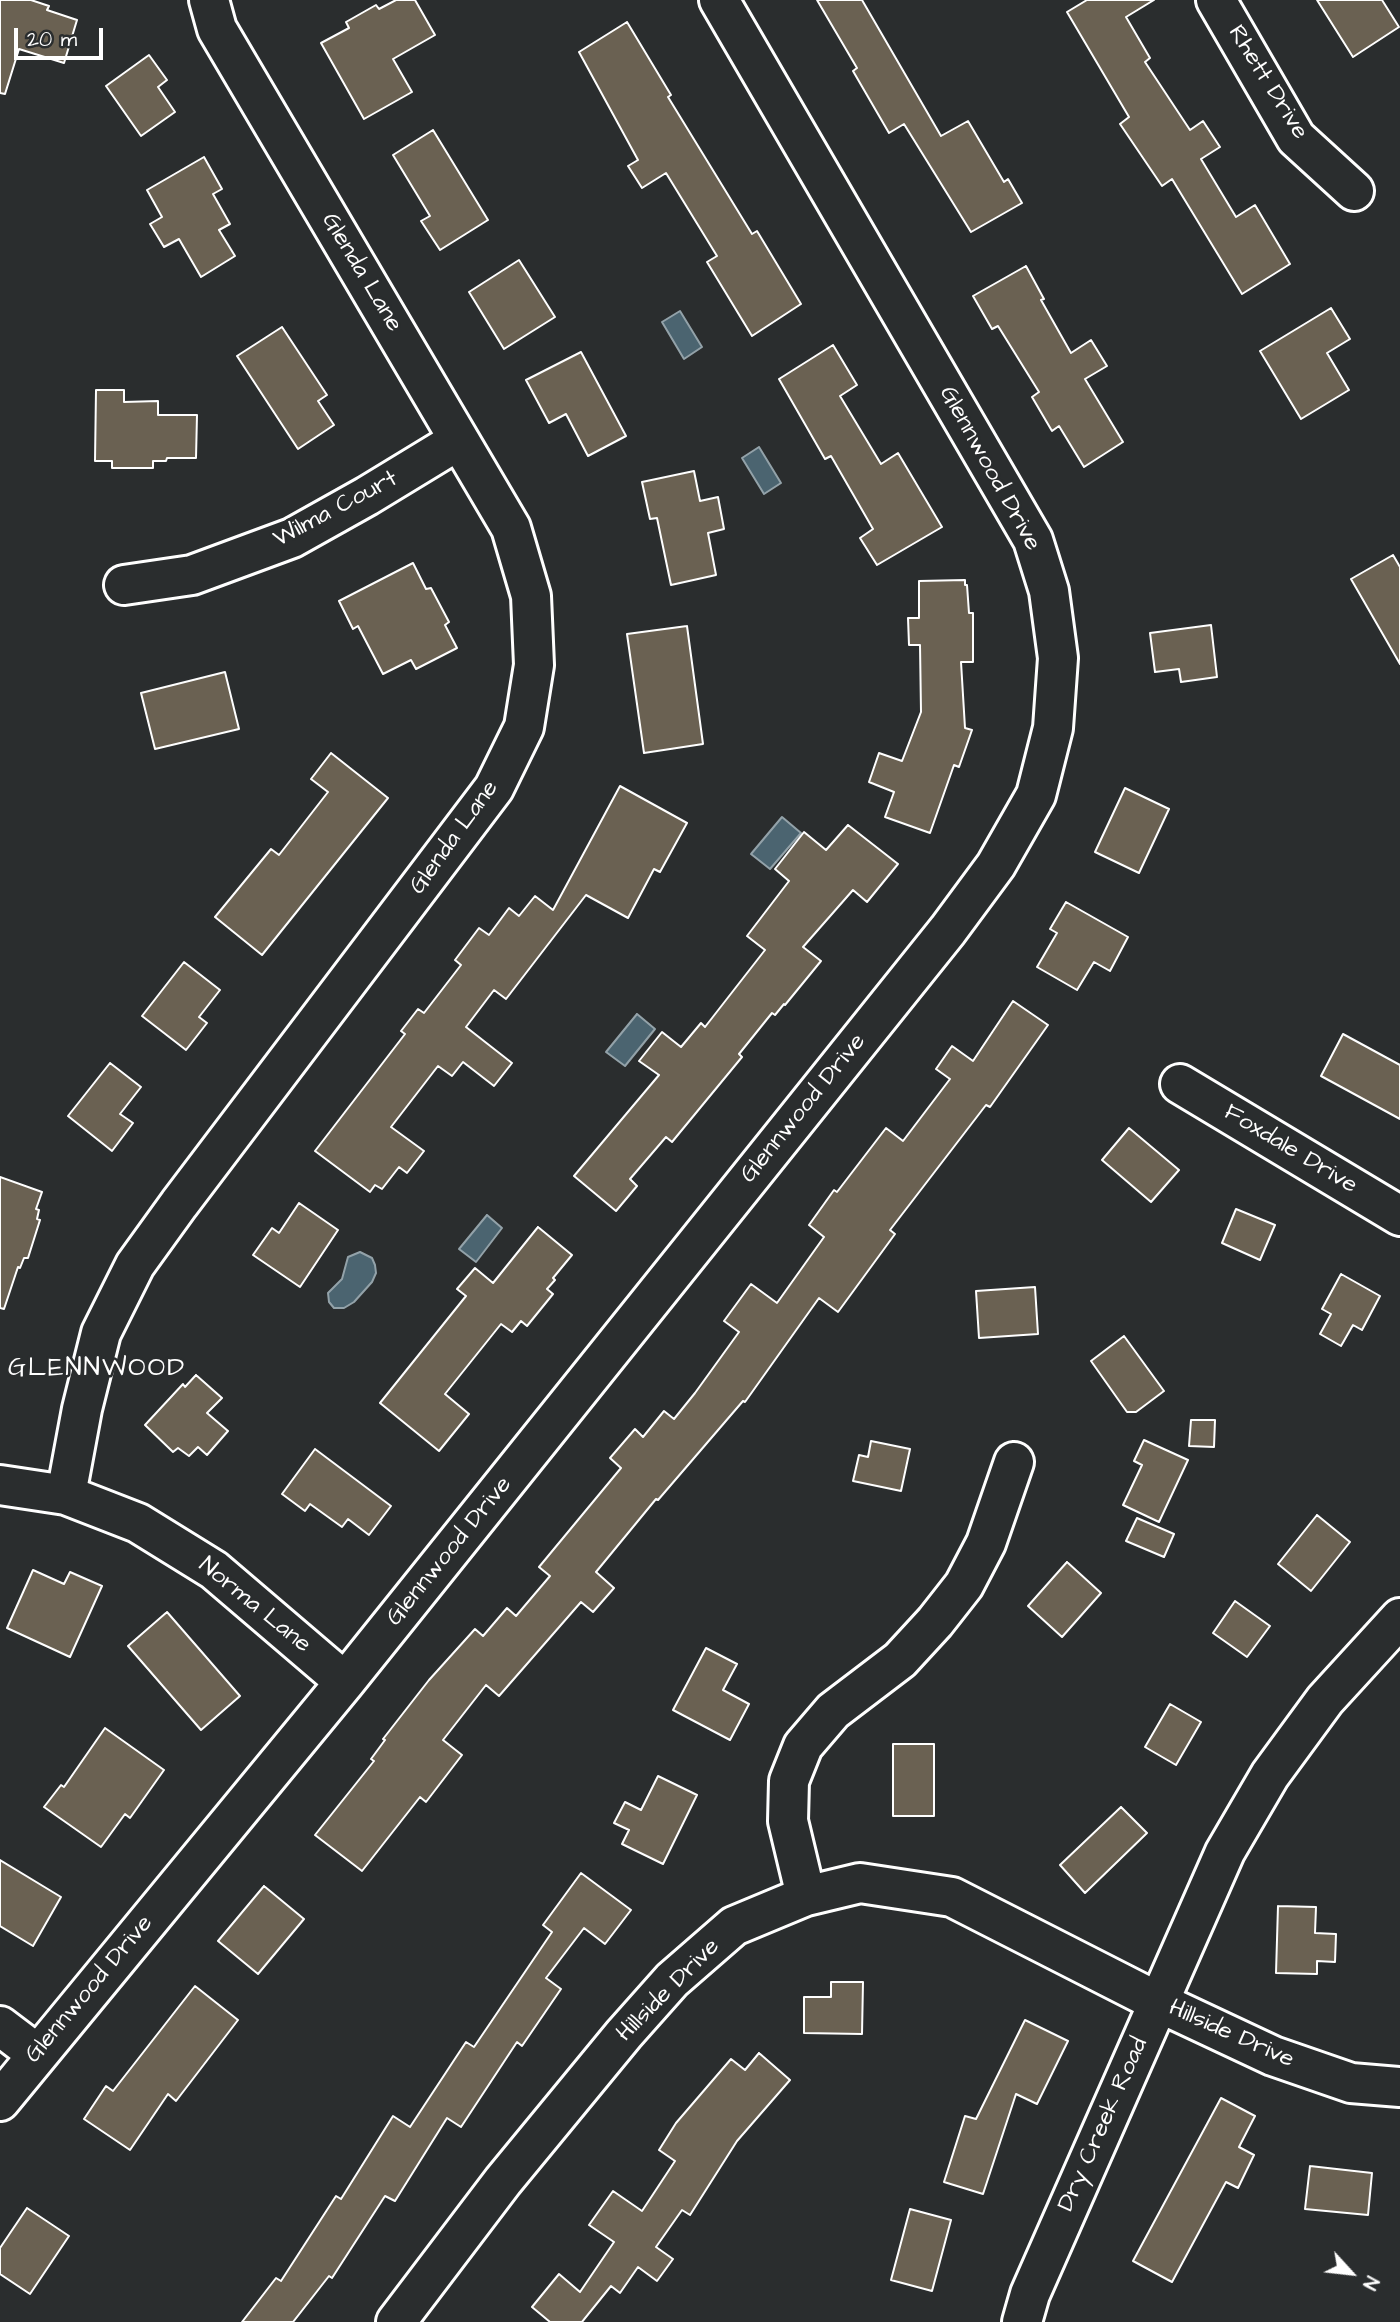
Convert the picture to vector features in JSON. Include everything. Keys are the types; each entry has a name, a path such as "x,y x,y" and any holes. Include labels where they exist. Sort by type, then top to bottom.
{"street":[{"name":"Glenda Lane","path":"66,1495 82,1409 101,1333 135,1265 494,788 524,727 534,665 531,596 511,528 217,29 209,0"},
{"name":"Glennwood Drive","path":"0,2101 345,1682 948,930 996,866 1036,795 1053,728 1058,658 1049,591 1033,540 719,0"},
{"name":"Rhett Drive","path":"1216,0 1296,138 1354,191"},
{"name":"Wilma Court","path":"124,585 192,575 292,538 460,440"},
{"name":"Foxdale Drive","path":"1180,1084 1400,1216"},
{"path":"806,1896 788,1821 789,1781 803,1746 833,1711 900,1660 964,1585 986,1543 1014,1462"},
{"name":"Norma Lane","path":"0,1485 66,1495 138,1523 214,1570 345,1682"},
{"name":"Dry Creek Road","path":"1022,2322 1030,2294 1225,1852 1270,1775 1325,1700 1400,1619"},
{"name":"Hillside Drive","path":"396,2322 503,2181 672,1980 734,1926 806,1896 860,1883 952,1897 1158,2003 1273,2056 1352,2083 1400,2087"},
{"path":"0,2026 37,2054"}],"water":[{"path":"680,311 702,347 684,359 662,322"},
{"path":"759,447 781,483 764,494 742,458"},
{"path":"782,817 801,833 770,869 751,854"},
{"path":"637,1014 655,1029 625,1066 606,1052"},
{"path":"487,1215 502,1228 476,1262 459,1249"},
{"path":"360,1252 372,1258 375,1265 376,1273 372,1282 354,1302 344,1308 334,1308 329,1302 328,1293 342,1279 348,1257"}],"building":[{"path":"0,0 31,0 49,6 47,10 77,20 64,63 19,49 5,94 0,93"},
{"path":"396,0 415,0 435,35 393,59 412,92 364,119 321,43 349,28 346,22 376,5 379,9"},
{"path":"817,0 862,0 941,136 968,121 1004,182 1008,179 1022,203 971,232 904,124 889,133 853,71 857,68"},
{"path":"1087,0 1154,0 1126,17 1150,58 1145,62 1190,130 1203,121 1220,147 1201,159 1236,217 1255,205 1290,264 1242,294 1172,179 1162,186 1120,124 1129,117 1067,12"},
{"path":"1317,0 1382,0 1399,27 1353,57"},
{"path":"627,22 671,95 668,97 752,234 757,231 801,304 752,336 707,262 717,256 666,173 642,188 628,166 638,160 579,52"},
{"path":"149,55 167,80 158,87 175,112 141,136 106,86"},
{"path":"433,130 488,220 440,250 421,221 430,216 393,155"},
{"path":"204,157 222,189 213,194 230,224 219,230 235,256 201,277 179,239 164,247 150,224 162,217 147,190"},
{"path":"519,260 555,317 504,349 469,292"},
{"path":"1026,266 1044,299 1041,300 1071,353 1091,340 1107,366 1085,379 1123,442 1084,467 1059,426 1052,431 1032,397 1039,392 998,326 992,329 973,296"},
{"path":"1331,308 1350,339 1327,353 1349,390 1301,419 1260,351"},
{"path":"282,327 327,395 318,401 334,425 298,449 237,356"},
{"path":"833,345 857,385 840,396 881,464 898,453 942,527 877,565 860,538 873,529 831,456 825,459 779,379"},
{"path":"581,352 626,436 588,456 566,414 549,423 526,380"},
{"path":"96,390 124,390 124,402 158,401 158,415 197,415 196,458 153,461 153,468 112,468 112,461 95,461"},
{"path":"694,471 700,501 718,497 724,529 708,533 716,575 671,585 657,518 650,519 642,482"},
{"path":"1393,555 1400,567 1400,664 1351,579"},
{"path":"413,563 426,589 431,588 449,622 445,625 457,648 416,669 411,660 383,674 358,626 353,629 339,601"},
{"path":"965,580 969,613 973,613 973,662 961,662 965,728 972,730 959,767 954,765 930,833 885,817 894,792 869,782 879,753 902,761 921,712 920,645 909,645 908,618 919,618 919,581"},
{"path":"1211,625 1217,677 1181,682 1179,669 1155,672 1150,633"},
{"path":"687,626 703,744 644,753 627,634"},
{"path":"225,672 239,729 155,749 141,693"},
{"path":"331,753 388,798 262,955 215,917 271,849 279,855 328,792 311,779"},
{"path":"620,786 687,823 660,872 654,869 628,918 586,895 506,999 494,990 466,1027 512,1063 494,1086 463,1062 452,1076 438,1066 391,1127 424,1151 407,1173 399,1167 382,1189 375,1185 370,1192 315,1151 405,1034 401,1031 418,1009 424,1013 461,965 455,960 479,928 489,935 509,908 519,916 535,896 553,910"},
{"path":"1125,788 1169,809 1139,873 1095,852"},
{"path":"848,825 898,864 867,902 853,890 803,947 821,961 785,1005 775,1015 772,1013 739,1054 742,1057 672,1142 666,1137 630,1179 637,1186 616,1211 574,1176 659,1075 639,1061 662,1032 681,1047 701,1023 705,1027 765,950 747,936 789,881 775,869 804,832 826,850"},
{"path":"1066,902 1128,937 1110,971 1094,962 1077,990 1037,967 1057,933 1050,929"},
{"path":"184,962 220,990 199,1017 207,1023 186,1050 142,1016"},
{"path":"1013,1001 1048,1025 990,1107 986,1105 890,1230 895,1234 838,1312 819,1298 745,1402 743,1401 658,1500 656,1499 596,1572 614,1588 593,1612 581,1602 499,1696 486,1685 443,1740 462,1755 426,1802 420,1797 362,1871 315,1835 374,1761 371,1759 385,1740 383,1739 429,1680 475,1629 483,1636 507,1608 516,1616 550,1576 539,1567 621,1468 610,1458 635,1429 643,1437 664,1411 674,1419 695,1393 739,1332 724,1321 751,1284 777,1303 824,1237 809,1225 834,1190 837,1192 886,1128 903,1141 950,1079 936,1069 952,1046 973,1061"},
{"path":"1343,1034 1400,1065 1400,1119 1321,1076"},
{"path":"110,1063 141,1087 120,1114 133,1123 112,1151 68,1116"},
{"path":"1129,1128 1179,1170 1151,1202 1102,1160"},
{"path":"0,1177 42,1192 36,1209 39,1210 37,1219 40,1220 28,1258 24,1258 20,1268 18,1267 4,1309 0,1308"},
{"path":"299,1203 338,1230 300,1287 253,1255 272,1228 279,1233"},
{"path":"1236,1209 1275,1225 1260,1260 1222,1243"},
{"path":"538,1227 572,1255 547,1289 553,1294 527,1326 521,1321 512,1332 501,1324 445,1394 469,1414 439,1451 380,1403 466,1296 457,1289 475,1268 493,1283"},
{"path":"1341,1274 1380,1296 1362,1330 1353,1325 1341,1346 1320,1334 1331,1314 1322,1309"},
{"path":"1035,1287 1038,1334 979,1338 976,1291"},
{"path":"1124,1336 1164,1391 1136,1412 1127,1412 1091,1361"},
{"path":"196,1375 222,1398 207,1413 228,1431 207,1455 198,1447 189,1456 178,1448 173,1452 145,1425 183,1384 185,1387"},
{"path":"1191,1420 1215,1420 1214,1447 1189,1446"},
{"path":"1144,1440 1188,1460 1159,1522 1123,1505 1142,1465 1134,1461"},
{"path":"871,1441 910,1449 901,1491 853,1481 859,1455 868,1457"},
{"path":"315,1449 391,1506 369,1535 348,1519 342,1527 310,1504 305,1511 282,1494"},
{"path":"1317,1515 1350,1542 1311,1591 1278,1564"},
{"path":"1137,1518 1174,1534 1164,1557 1126,1541"},
{"path":"1067,1562 1101,1593 1062,1637 1028,1606"},
{"path":"33,1570 64,1584 70,1572 102,1586 70,1657 7,1628"},
{"path":"1235,1601 1270,1626 1247,1657 1213,1633"},
{"path":"167,1612 240,1696 201,1730 128,1646"},
{"path":"706,1648 737,1664 723,1690 749,1704 730,1740 673,1710"},
{"path":"1170,1704 1201,1722 1176,1765 1145,1747"},
{"path":"105,1728 164,1770 130,1818 125,1814 101,1847 44,1807 61,1785 64,1787"},
{"path":"893,1744 934,1744 934,1816 893,1816"},
{"path":"658,1776 697,1795 663,1864 622,1844 629,1830 614,1823 625,1802 641,1810"},
{"path":"1121,1807 1147,1833 1085,1893 1060,1865"},
{"path":"0,1860 61,1897 33,1946 0,1926"},
{"path":"581,1873 631,1910 605,1944 584,1928 546,1978 561,1989 522,2046 517,2042 461,2127 447,2118 395,2201 385,2196 332,2278 329,2276 293,2322 242,2322 276,2278 281,2281 336,2196 341,2199 393,2116 410,2127 466,2042 474,2047 552,1932 543,1925"},
{"path":"264,1886 304,1919 258,1974 218,1941"},
{"path":"1278,1906 1316,1907 1315,1933 1336,1934 1335,1962 1317,1961 1317,1974 1276,1973"},
{"path":"831,1982 863,1982 862,2034 804,2033 804,1997 831,1997"},
{"path":"195,1986 238,2020 176,2101 168,2094 130,2150 84,2119 106,2086 113,2091"},
{"path":"1025,2020 1068,2041 1037,2104 1016,2094 983,2194 944,2182 965,2116 976,2119"},
{"path":"759,2053 790,2080 737,2141 690,2215 682,2210 656,2247 673,2259 657,2281 638,2267 620,2293 611,2286 582,2322 550,2322 532,2307 559,2274 580,2292 614,2242 589,2225 613,2191 642,2211 675,2161 659,2150 676,2123 731,2059 745,2070"},
{"path":"1221,2098 1255,2116 1239,2147 1254,2155 1238,2188 1226,2182 1172,2282 1133,2261"},
{"path":"1310,2166 1372,2173 1368,2215 1305,2209"},
{"path":"27,2208 69,2236 30,2294 0,2274 0,2248"},
{"path":"910,2209 951,2220 932,2291 891,2280"}],"district":[{"name":"GLENNWOOD","path":"97,1370"}]}
